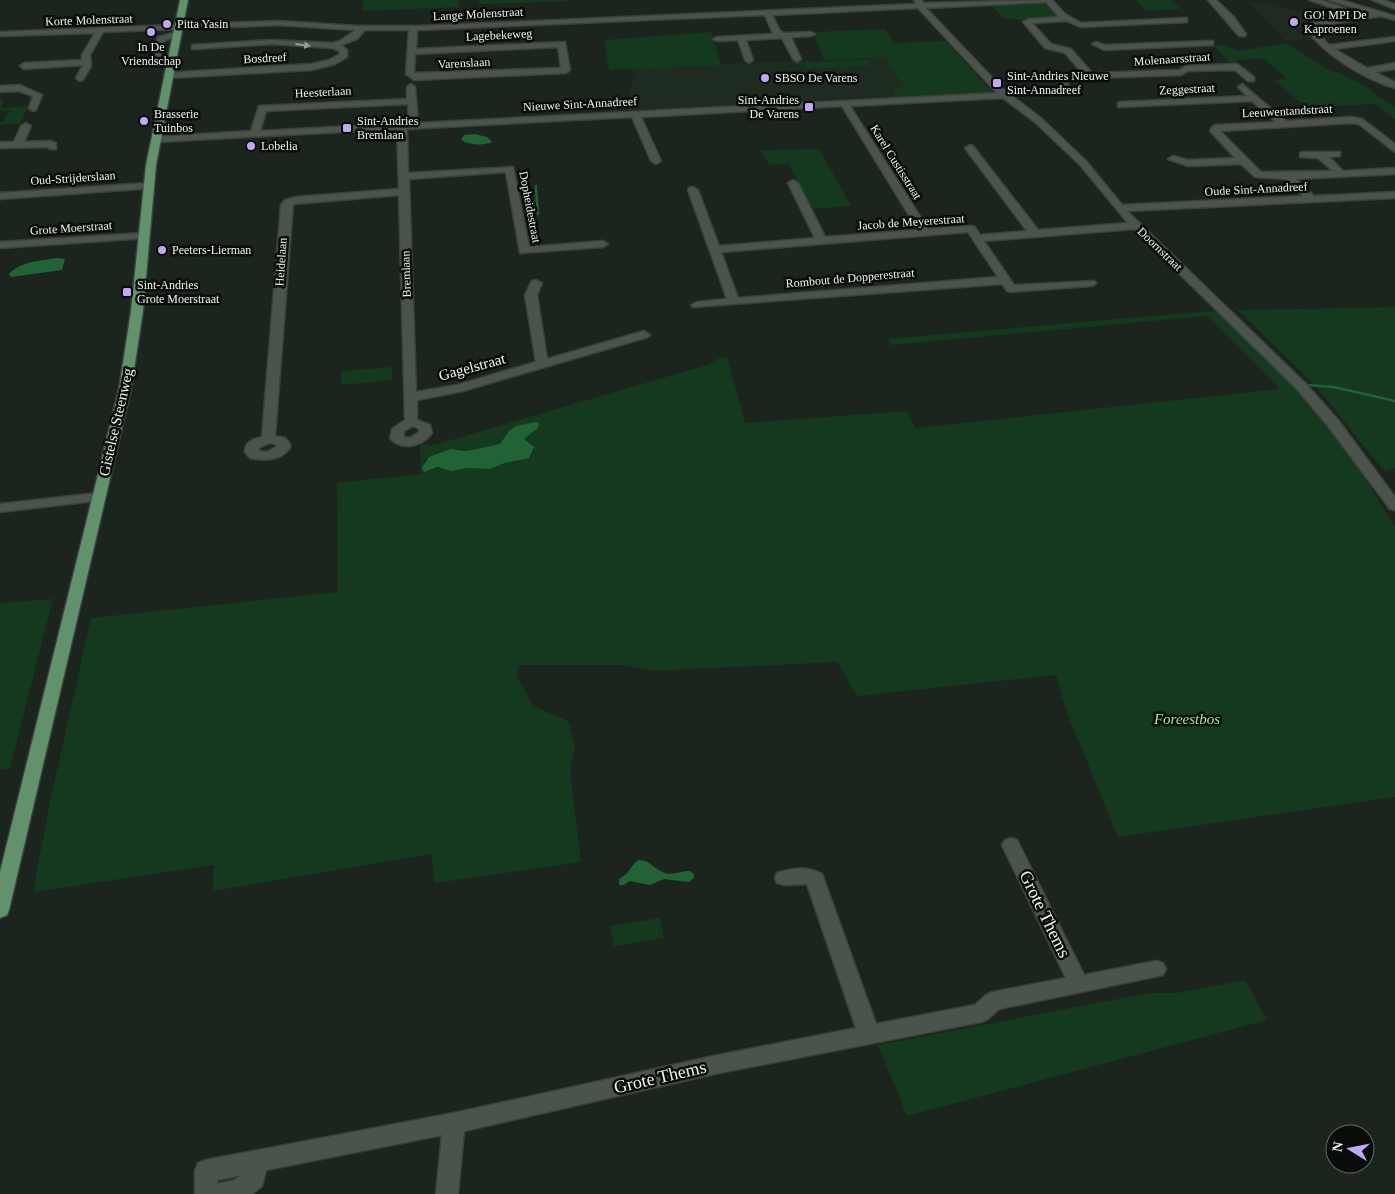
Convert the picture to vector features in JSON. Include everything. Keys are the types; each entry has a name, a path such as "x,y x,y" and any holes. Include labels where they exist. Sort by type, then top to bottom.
{"main road":[{"name":"Gistelse Steenweg","path":"0,910 132,352 148,186 168,74 184,0"}],"street":[{"name":"Lange Molenstraat","path":"178,31 290,24 363,28 412,28 767,12 919,3 1048,0"},
{"path":"1048,0 1062,16 1080,24 1170,27 1184,20"},
{"path":"1212,0 1230,18 1242,34"},
{"path":"1313,0 1367,17"},
{"path":"1333,0 1395,18"},
{"path":"1376,0 1395,7"},
{"name":"Doornstraat","path":"919,3 1004,95 1039,121 1083,163 1136,226 1301,386 1333,423 1395,506"},
{"path":"767,12 777,33 787,37 797,58"},
{"path":"1382,14 1311,27 1310,31 1327,48 1395,85"},
{"path":"1069,19 1027,22 1048,46 1068,51 1090,76"},
{"name":"Bosdreef","path":"271,42 290,24"},
{"path":"1170,27 1188,44"},
{"name":"Bosdreef","path":"195,47 271,42 314,47 334,45 354,36 363,28"},
{"name":"Varenslaan","path":"412,28 410,74 414,77 566,70"},
{"name":"Korte Molenstraat","path":"0,34 100,30 178,31"},
{"path":"80,78 87,66 86,55 100,30"},
{"path":"171,60 156,56 161,40 178,31"},
{"path":"717,39 811,34"},
{"path":"741,38 749,60"},
{"path":"1327,48 1395,39"},
{"path":"1096,44 1104,48 1210,43"},
{"name":"Lagebekeweg","path":"412,52 562,44 566,70"},
{"name":"Bosdreef","path":"168,74 311,67 332,62 344,55 343,50 334,45"},
{"path":"24,66 86,62"},
{"path":"1367,71 1395,66"},
{"name":"Molenaarsstraat","path":"1066,86 1060,80 1063,77 1181,72 1186,69 1237,67 1251,79"},
{"path":"408,126 412,100 411,87"},
{"path":"1242,87 1284,124"},
{"path":"0,89 20,88 38,95 33,108"},
{"name":"Nieuwe Sint-Annadreef","path":"156,139 1004,95"},
{"name":"Zeggestraat","path":"1121,105 1255,98"},
{"name":"Heesterlaan","path":"255,134 262,108 412,100"},
{"name":"Karel Custisstraat","path":"845,104 925,233"},
{"path":"635,114 656,161"},
{"name":"Leeuwentandstraat","path":"1395,149 1359,121 1215,129 1258,176 1395,171"},
{"path":"18,144 26,126"},
{"name":"Bremlaan","path":"408,126 403,176 411,422"},
{"path":"0,145 53,145 53,147"},
{"path":"970,148 1035,234"},
{"path":"1302,155 1337,154"},
{"path":"1320,155 1341,174"},
{"path":"1173,159 1192,163 1243,161"},
{"name":"Dopheidestraat","path":"403,176 510,169 524,251 603,244"},
{"path":"1288,176 1311,199"},
{"path":"793,183 822,241"},
{"name":"Oud-Strijderslaan","path":"0,196 148,186"},
{"path":"693,190 734,302"},
{"name":"Heidelaan","path":"268,438 286,205 296,200 404,192"},
{"name":"Oude Sint-Annadreef","path":"1119,208 1395,195"},
{"name":"Jacob de Meyerestraat","path":"715,249 971,230 977,238 1136,226"},
{"name":"Grote Moerstraat","path":"0,245 143,236"},
{"path":"977,238 1011,289 1090,283"},
{"name":"Rombout de Dopperestraat","path":"697,304 1005,280"},
{"path":"536,283 531,295 542,365"},
{"name":"Gagelstraat","path":"410,397 459,388 644,335"},
{"path":"0,508 98,498"},
{"name":"Grote Thems","path":"1011,845 1079,984"},
{"path":"784,878 807,875 815,879 866,1025 866,1035"},
{"name":"Grote Thems","path":"215,1194 205,1192 206,1171 454,1123 714,1065 981,1013 993,1001 1156,969"},
{"path":"447,1194 454,1123"},
{"path":"220,1194 240,1190 254,1178 255,1162"}],"shaded area":[{"name":"GO! MPI De Kaproenen","path":"1248,2 1271,3 1328,21 1311,24 1305,28 1314,39 1284,41 1275,29"},
{"name":"SBSO De Varens","path":"886,57 904,87 890,99 627,110 634,68"},
{"path":"475,134 487,137 492,142 476,144 461,140 464,135"},
{"path":"57,258 65,259 62,270 11,277 9,274 25,264"},
{"path":"535,422 539,423 538,428 524,439 534,447 529,458 505,463 490,469 468,468 451,471 438,467 424,472 422,467 429,457 451,449 467,451 500,444 509,431 516,426"},
{"path":"639,860 643,860 661,872 668,874 690,871 694,874 694,878 689,882 664,879 650,885 630,881 624,885 619,885 619,879"}],"green space":[{"path":"364,0 459,0 460,7 362,11"},
{"path":"479,0 570,0 570,1 479,4"},
{"path":"1135,0 1171,0 1188,15 1180,9 1147,11"},
{"path":"1045,2 1060,18 1021,20 1003,18 989,3"},
{"path":"885,29 894,43 946,41 992,92 990,94 890,99 888,95 895,94 893,88 903,87 886,57 824,60 813,32"},
{"path":"711,32 721,65 609,70 604,40"},
{"path":"1286,43 1331,71 1340,73 1373,90 1370,91 1395,107 1395,119 1375,104 1306,107 1274,80 1288,79 1264,59 1236,60 1239,64 1232,65 1214,46 1222,44 1238,51"},
{"path":"868,60 871,66 806,69 804,63"},
{"path":"0,100 4,100 1,108 28,106 21,123 0,125 0,122 4,122 8,112 12,110 0,111"},
{"path":"819,149 851,206 811,209 789,164 770,165 760,150"},
{"path":"1395,307 1395,468 1384,471 1316,386 1238,310"},
{"name":"Foreestbos","path":"1210,311 1218,312 1266,356 1312,405 1363,475 1395,527 1395,797 1118,837 1067,713 1056,675 857,696 837,662 652,671 623,665 518,665 517,676 533,706 568,721 575,745 570,773 581,862 435,883 431,854 213,891 214,865 33,892 50,802 91,618 338,592 337,483 421,474 420,445 434,445 717,362 715,360 727,356 745,423 907,411 915,428 1280,389 1207,316 891,345 888,339","holes":["509,431 533,432 526,435 524,439 527,442 519,461 505,463 490,469 468,468 451,471 442,467 429,471 423,463 429,457 459,449 467,451 500,444"]},
{"path":"392,367 392,380 342,385 341,371"},
{"path":"53,599 10,768 0,770 0,603"},
{"path":"660,918 664,938 614,946 610,926"},
{"path":"1245,980 1267,1020 907,1116 878,1045 1149,993 1177,993"}],"waterway":[{"path":"536,190 538,214"},
{"path":"1306,385 1334,387 1395,401"}],"place":[{"name":"GO! MPI De Kaproenen","path":"1294,22"},
{"name":"Pitta Yasin","path":"167,24"},
{"name":"In De Vriendschap","path":"151,32"},
{"name":"SBSO De Varens","path":"765,78"},
{"name":"Sint-Andries Nieuwe Sint-Annadreef","path":"997,83"},
{"name":"Sint-Andries De Varens","path":"809,107"},
{"name":"Brasserie Tuinbos","path":"144,121"},
{"name":"Sint-Andries Bremlaan","path":"347,128"},
{"name":"Lobelia","path":"251,146"},
{"name":"Peeters-Lierman","path":"162,250"},
{"name":"Sint-Andries Grote Moerstraat","path":"127,292"}]}
